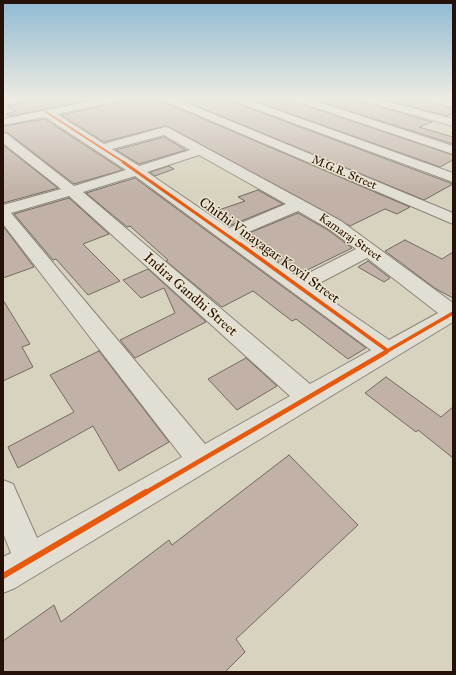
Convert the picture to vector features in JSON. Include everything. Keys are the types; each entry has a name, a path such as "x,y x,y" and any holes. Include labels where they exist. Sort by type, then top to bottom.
{"street":[{"name":"Chithi Vinayagar Kovil Street","path":"75,130 136,170 227,234 388,351"},
{"name":"M.G.R. Street","path":"244,130 453,219"},
{"path":"324,130 453,178"},
{"path":"394,130 453,150"},
{"name":"Kamaraj Street","path":"102,148 165,131 334,225 452,313"},
{"name":"Indira Gandhi Street","path":"3,137 72,191 309,398"},
{"path":"3,210 72,191 199,151"},
{"path":"227,234 298,205"},
{"path":"3,213 201,460"},
{"path":"298,286 369,250"},
{"path":"3,576 452,313"},
{"path":"3,494 30,560"}],"building":[{"path":"3,130 63,130 123,170 74,184 8,133 3,132"},
{"path":"86,130 148,130 104,142"},
{"path":"175,130 231,130 410,207 397,214 385,209 350,226"},
{"path":"256,130 309,130 453,184 424,200"},
{"path":"337,130 380,130 453,155 453,160 440,167"},
{"path":"411,130 431,130 453,137 453,144"},
{"path":"164,137 186,150 139,164 116,150"},
{"path":"3,145 58,188 3,203"},
{"path":"169,166 174,169 155,176 150,172"},
{"path":"135,178 366,348 348,359 296,319 292,321 253,291 222,307 166,261 168,260 130,226 127,227 86,193"},
{"path":"258,190 283,204 229,226 210,213 245,201 238,197"},
{"path":"69,198 109,234 83,244 120,281 88,295 56,259 53,260 14,214"},
{"path":"298,213 328,230 352,248 297,275 242,236"},
{"path":"3,226 34,267 3,278"},
{"path":"405,240 442,259 453,252 453,298 436,289 385,251"},
{"path":"368,261 390,278 384,282 358,267"},
{"path":"148,269 206,322 135,358 120,340 175,313 164,288 141,298 123,280"},
{"path":"3,300 30,344 22,347 33,367 3,381"},
{"path":"99,351 169,442 119,471 93,426 18,468 8,447 74,412 50,375"},
{"path":"246,358 277,386 237,410 208,379"},
{"path":"386,377 441,417 453,407 453,458 418,430 416,432 365,393"},
{"path":"289,455 358,525 236,639 245,652 225,672 3,672 3,641 54,605 61,622 169,540 172,545"}],"cycle path":[{"path":"75,130 136,170 388,351"},
{"path":"3,576 453,313"}]}
